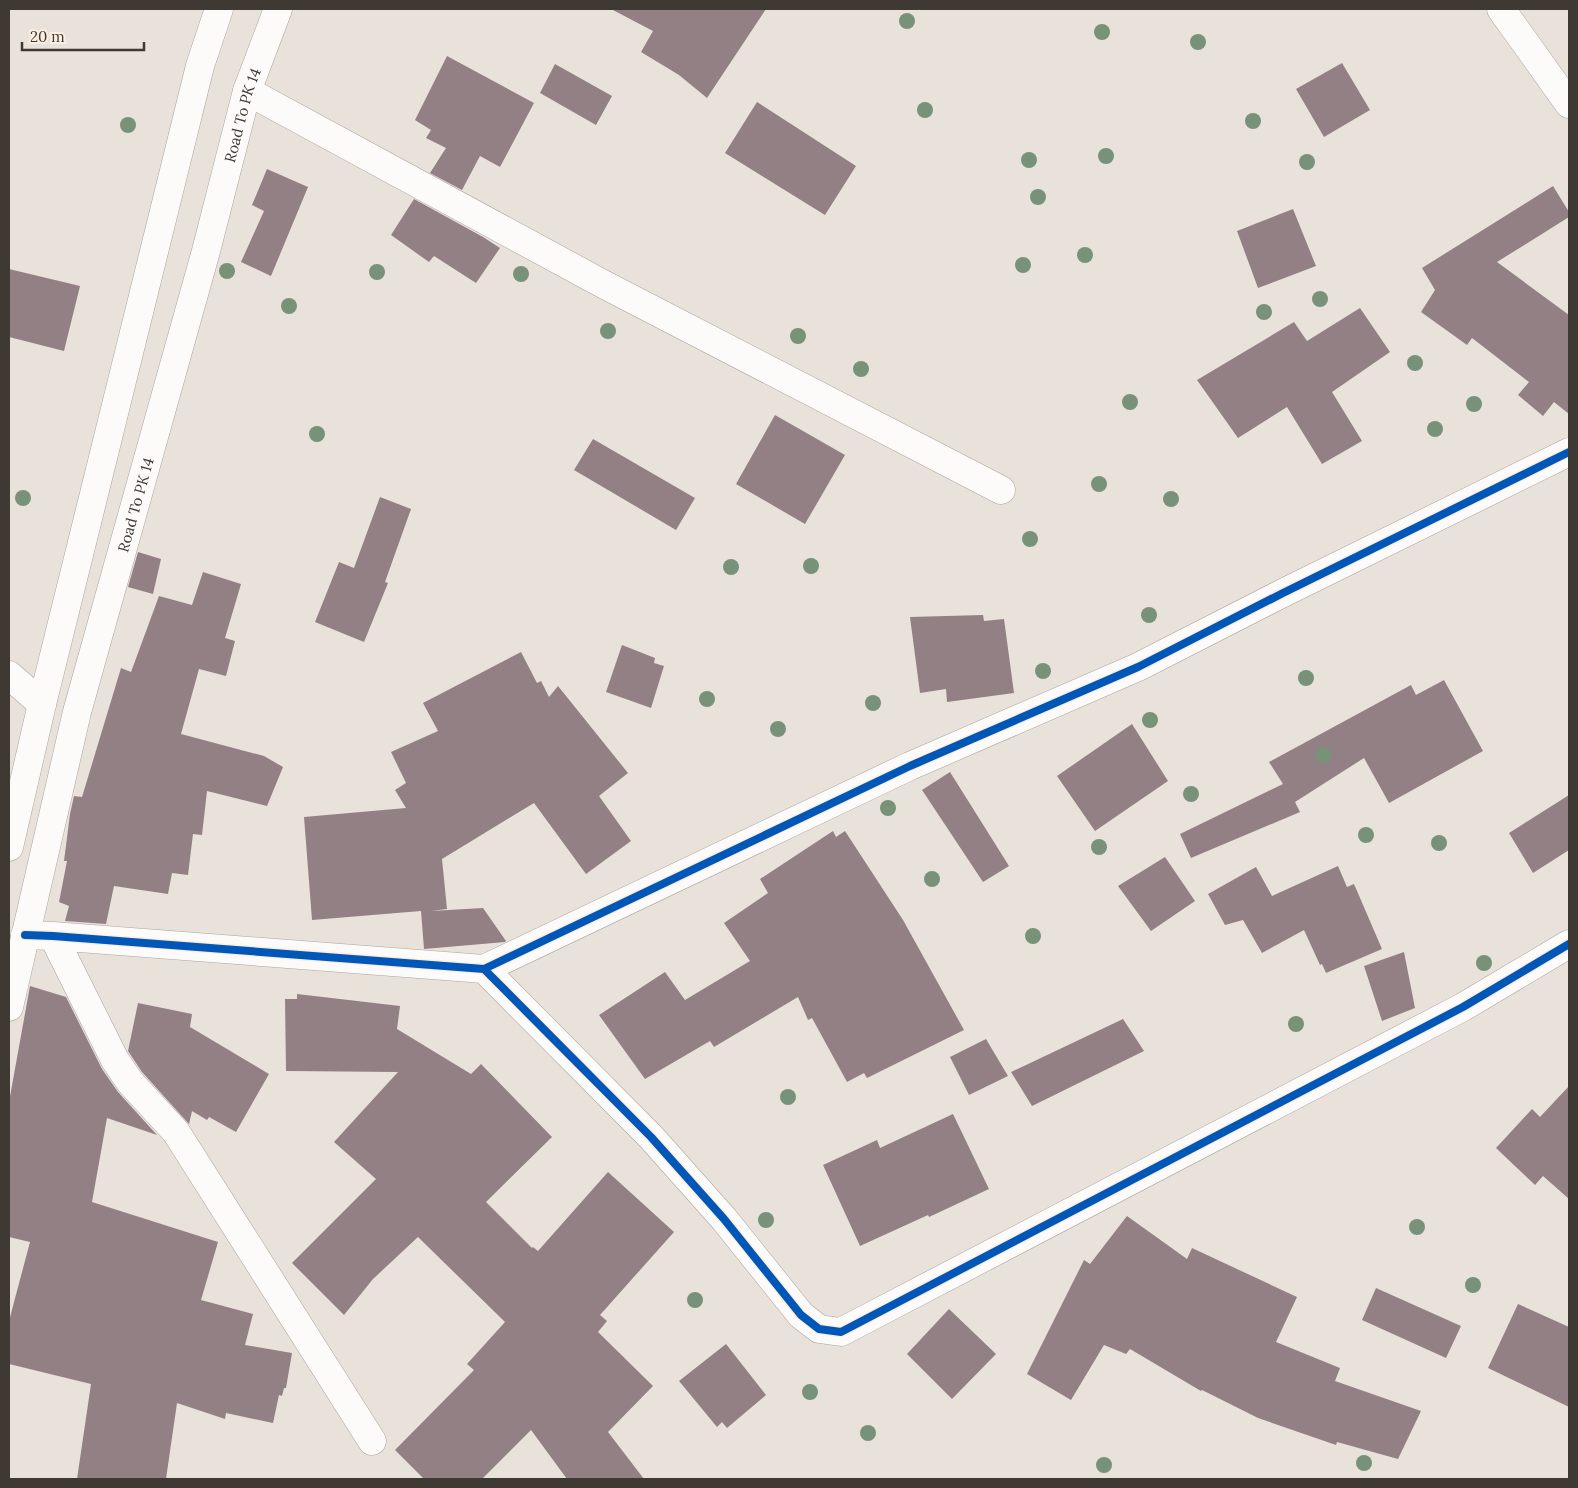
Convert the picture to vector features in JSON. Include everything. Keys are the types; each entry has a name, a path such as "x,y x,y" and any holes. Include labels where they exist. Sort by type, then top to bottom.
{"street":[{"path":"9,847 42,704 200,66 220,9"},
{"name":"Road To PK 14","path":"9,1007 77,712 203,261 247,91 278,9"},
{"path":"1501,9 1569,104"},
{"path":"247,91 603,284 1001,490"},
{"path":"25,935 484,969 910,766 1138,667 1569,452"},
{"path":"9,675 42,704"},
{"path":"53,936 115,1060 130,1082 176,1132 372,1441"},
{"path":"484,969 651,1137 724,1219 801,1316 819,1329 841,1332 1455,1012 1569,944"}],"building":[{"path":"611,9 766,9 707,98 679,75 641,52 653,31"},
{"path":"447,56 534,103 500,167 480,156 462,190 430,173 446,148 426,138 431,130 415,120"},
{"path":"1342,63 1370,110 1324,137 1296,89"},
{"path":"555,64 612,96 596,125 540,93"},
{"path":"757,102 856,166 825,215 725,153"},
{"path":"267,169 308,187 271,276 241,262 264,211 252,205"},
{"path":"1553,186 1569,212 1569,217 1497,262 1569,315 1569,414 1554,402 1543,416 1518,395 1529,382 1472,338 1467,345 1421,312 1435,290 1422,268"},
{"path":"414,199 500,248 476,283 434,256 429,262 391,235"},
{"path":"1293,209 1316,266 1258,288 1237,231"},
{"path":"9,269 80,286 64,351 9,337"},
{"path":"1360,308 1390,352 1332,392 1362,441 1322,464 1287,407 1238,438 1197,380 1294,322 1307,341"},
{"path":"775,415 845,455 805,524 736,484"},
{"path":"593,439 695,498 676,530 574,470"},
{"path":"380,497 411,509 385,582 388,583 364,642 315,622 339,562 354,568"},
{"path":"138,552 161,559 153,594 128,587"},
{"path":"203,572 241,584 225,638 235,641 226,676 199,669 181,734 264,756 283,767 267,806 207,791 202,835 193,834 188,875 172,873 168,894 114,886 106,924 65,921 69,906 59,902 67,861 64,861 70,814 74,796 82,797 121,668 131,672 159,596 192,605"},
{"path":"983,615 984,621 1004,619 1014,693 947,702 946,689 920,693 910,617"},
{"path":"622,645 655,658 654,663 664,666 651,708 606,692"},
{"path":"521,652 537,683 541,681 549,697 558,686 628,773 599,796 631,841 586,874 534,803 442,859 447,909 431,911 483,908 505,942 424,949 421,911 312,920 304,817 406,808 395,790 406,783 391,752 438,731 423,703"},
{"path":"1444,680 1483,751 1389,803 1364,758 1295,802 1300,812 1191,858 1180,834 1283,784 1269,762 1411,685 1416,695"},
{"path":"1132,724 1168,781 1095,831 1057,776"},
{"path":"950,772 1009,866 983,882 922,790"},
{"path":"1569,795 1569,850 1533,873 1509,833"},
{"path":"833,831 836,837 845,831 903,920 964,1030 867,1078 864,1073 847,1082 812,1018 808,1020 798,997 714,1047 710,1041 645,1079 599,1015 665,972 685,1000 750,961 724,923 768,893 760,879"},
{"path":"1165,857 1195,901 1151,931 1118,886"},
{"path":"1338,866 1347,887 1354,884 1382,949 1326,973 1322,964 1320,965 1304,930 1262,953 1243,920 1225,925 1208,894 1256,867 1272,896"},
{"path":"1404,952 1415,1008 1382,1021 1364,966"},
{"path":"30,986 66,997 102,1069 118,1092 157,1135 107,1118 92,1202 218,1242 201,1300 253,1314 245,1345 292,1353 286,1388 284,1388 282,1396 279,1395 273,1423 226,1413 225,1419 177,1403 166,1479 77,1479 91,1384 9,1364 9,1321 30,1242 9,1237 9,1102"},
{"path":"297,994 400,1006 397,1029 471,1074 481,1064 552,1137 486,1202 532,1248 538,1251 608,1172 674,1232 600,1315 607,1321 598,1332 653,1386 608,1432 644,1479 567,1479 531,1430 482,1479 424,1479 395,1450 474,1370 467,1364 505,1322 418,1237 373,1279 344,1315 292,1263 376,1179 334,1142 398,1072 286,1071 285,999 297,999"},
{"path":"138,1003 192,1014 190,1027 269,1074 236,1132 209,1117 207,1120 192,1111 189,1124 142,1072 128,1051"},
{"path":"1123,1019 1144,1051 1032,1106 1011,1072"},
{"path":"986,1039 1008,1076 969,1095 950,1057"},
{"path":"1569,1086 1569,1199 1543,1176 1535,1185 1496,1148 1532,1109 1540,1117"},
{"path":"953,1114 989,1189 860,1246 823,1165 877,1140 880,1148"},
{"path":"1127,1216 1187,1259 1192,1248 1297,1297 1276,1342 1340,1368 1335,1381 1421,1411 1398,1459 1337,1442 1336,1445 1258,1418 1201,1391 1130,1349 1126,1354 1104,1345 1071,1400 1027,1374 1084,1260 1090,1264"},
{"path":"1376,1288 1461,1326 1446,1358 1362,1320"},
{"path":"1518,1304 1569,1327 1569,1407 1488,1368"},
{"path":"949,1309 996,1354 952,1399 907,1354"},
{"path":"726,1344 766,1395 727,1428 722,1422 717,1427 679,1381"}],"cycle path":[{"path":"25,935 484,969 910,766 1138,667 1569,452"},
{"path":"484,969 651,1137 724,1219 801,1315 819,1329 841,1332 1463,1007 1569,944"}]}
